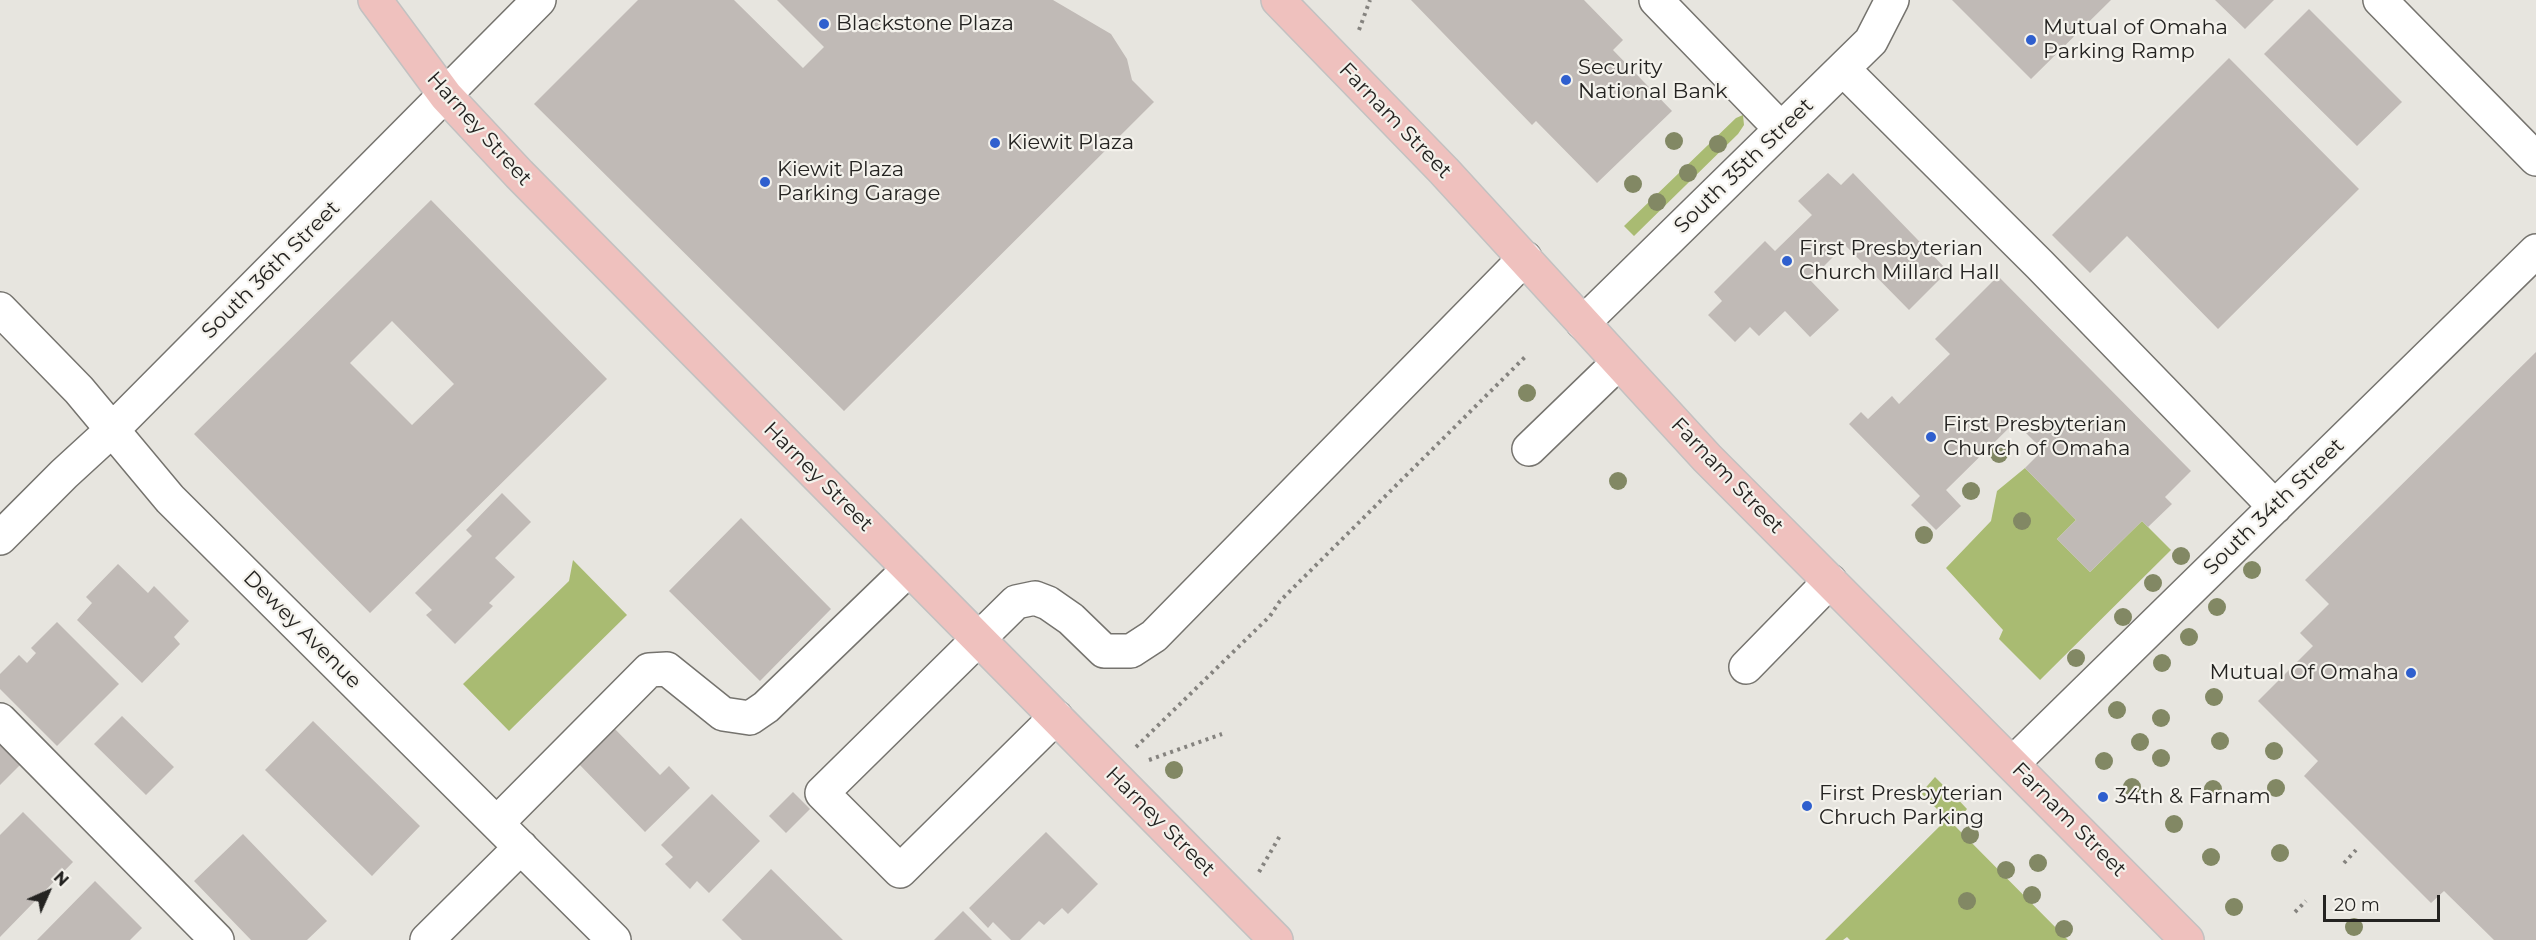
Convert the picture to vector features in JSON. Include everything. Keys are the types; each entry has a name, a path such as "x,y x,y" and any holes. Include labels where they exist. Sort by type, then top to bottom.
{"main road":[{"name":"Harney Street","path":"375,0 446,96 519,174 1056,717 1268,937"},
{"name":"Farnam Street","path":"1278,0 1451,178 1618,363 1830,581 2187,940"}],"street":[{"name":"South 36th Street","path":"0,538 112,430 539,0"},
{"path":"1656,0 1781,129"},
{"name":"South 35th Street","path":"1583,323 1871,41 1892,0"},
{"path":"2380,0 2536,159"},
{"path":"1843,69 2032,257 2275,507"},
{"name":"South 34th Street","path":"2013,763 2536,251"},
{"path":"1056,717 900,871 822,793 1016,602 1035,598 1048,603 1071,619 1104,651 1131,651 1154,636 1525,258"},
{"name":"Dewey Avenue","path":"0,309 79,390 170,499 614,940"},
{"path":"1529,449 1618,363"},
{"path":"496,822 649,670 667,669 723,714 750,718 766,707 909,569"},
{"path":"1746,668 1830,581"},
{"path":"0,720 217,940"},
{"path":"427,940 521,847"}],"path":[{"path":"1359,30 1370,0"},
{"path":"1136,748 1270,616 1280,601 1525,357"},
{"path":"1148,760 1222,734"},
{"path":"1259,872 1281,834"},
{"path":"2344,863 2356,850"},
{"path":"2295,912 2306,901"}],"green space":[{"path":"1743,115 1744,125 1738,134 1634,236 1624,226 1736,118"},
{"path":"2025,468 2076,520 2057,539 2090,572 2142,521 2171,550 2040,680 1999,639 2003,630 1946,568 1991,521 1997,491"},
{"path":"573,560 627,615 509,731 463,684 569,581"},
{"path":"1935,777 1946,788 1943,793 1947,797 1952,793 1967,809 1954,825 2068,940 1850,940 1847,937 1843,940 1825,940 1947,819 1921,793"}],"building":[{"name":"Kiewit Plaza Parking Garage","path":"638,0 734,0 803,68 824,47 777,0 1053,0 1111,34 1127,59 1132,80 1154,102 844,411 534,104"},
{"name":"Security National Bank","path":"1411,0 1584,0 1623,40 1613,50 1672,111 1597,183 1536,121 1532,125"},
{"name":"Mutual of Omaha Parking Ramp","path":"1952,0 2111,0 2031,79"},
{"path":"2215,0 2274,0 2245,29"},
{"path":"2309,9 2402,102 2357,146 2264,54"},
{"path":"2229,58 2359,189 2218,329 2127,236 2090,273 2052,235"},
{"name":"First Presbyterian Church Millard Hall","path":"1828,173 1841,185 1853,173 1948,271 1909,310 1845,245 1810,280 1839,310 1810,337 1785,311 1759,336 1750,327 1735,342 1708,315 1722,301 1714,292 1765,241 1775,251 1812,215 1798,201"},
{"path":"431,200 607,379 370,613 194,434","holes":["392,321 454,384 412,425 350,363"]},
{"name":"First Presbyterian Church of Omaha","path":"1998,276 2191,471 2165,497 2172,504 2148,527 2142,521 2090,572 2057,539 2076,520 2025,468 2043,450 2015,422 1946,490 1961,506 1936,530 1911,505 1920,496 1849,424 1861,412 1868,419 1892,396 1899,404 1950,354 1935,339"},
{"name":"Mutual Of Omaha","path":"2536,352 2536,940 2494,940 2444,891 2431,903 2304,776 2318,761 2258,701 2313,646 2300,633 2329,604 2305,580"},
{"path":"502,493 531,522 495,558 515,577 489,603 493,606 455,644 426,615 432,610 415,593 472,536 466,530"},
{"path":"741,518 831,609 760,681 669,591"},
{"path":"118,564 148,593 154,586 189,621 174,637 180,644 142,683 77,620 92,603 86,597"},
{"path":"57,622 119,684 57,746 0,689 0,674 19,655 27,663 36,653 31,648"},
{"path":"122,716 174,767 146,795 94,744"},
{"path":"313,721 420,826 372,876 265,770"},
{"path":"612,726 660,775 669,766 690,788 645,832 576,761"},
{"path":"0,733 26,759 0,785"},
{"path":"793,792 810,809 786,833 769,816"},
{"path":"712,794 760,841 709,893 697,881 690,889 665,864 673,857 661,845"},
{"path":"23,812 73,862 0,937 0,835"},
{"path":"1046,832 1098,884 1068,914 1062,908 1044,925 1039,921 1020,940 1011,940 993,922 988,928 969,908"},
{"path":"243,834 327,921 307,940 251,940 194,881"},
{"path":"771,869 843,940 742,940 722,920"},
{"path":"95,881 142,928 130,940 37,940"},
{"path":"963,911 992,940 934,940"}],"place":[{"name":"Blackstone Plaza","path":"824,24"},
{"name":"Mutual of Omaha Parking Ramp","path":"2031,40"},
{"name":"Security National Bank","path":"1566,80"},
{"name":"Kiewit Plaza","path":"995,143"},
{"name":"Kiewit Plaza Parking Garage","path":"765,182"},
{"name":"First Presbyterian Church Millard Hall","path":"1787,261"},
{"name":"First Presbyterian Church of Omaha","path":"1931,437"},
{"name":"Mutual Of Omaha","path":"2411,673"},
{"name":"34th & Farnam","path":"2103,797"},
{"name":"First Presbyterian Chruch Parking","path":"1807,806"}]}
